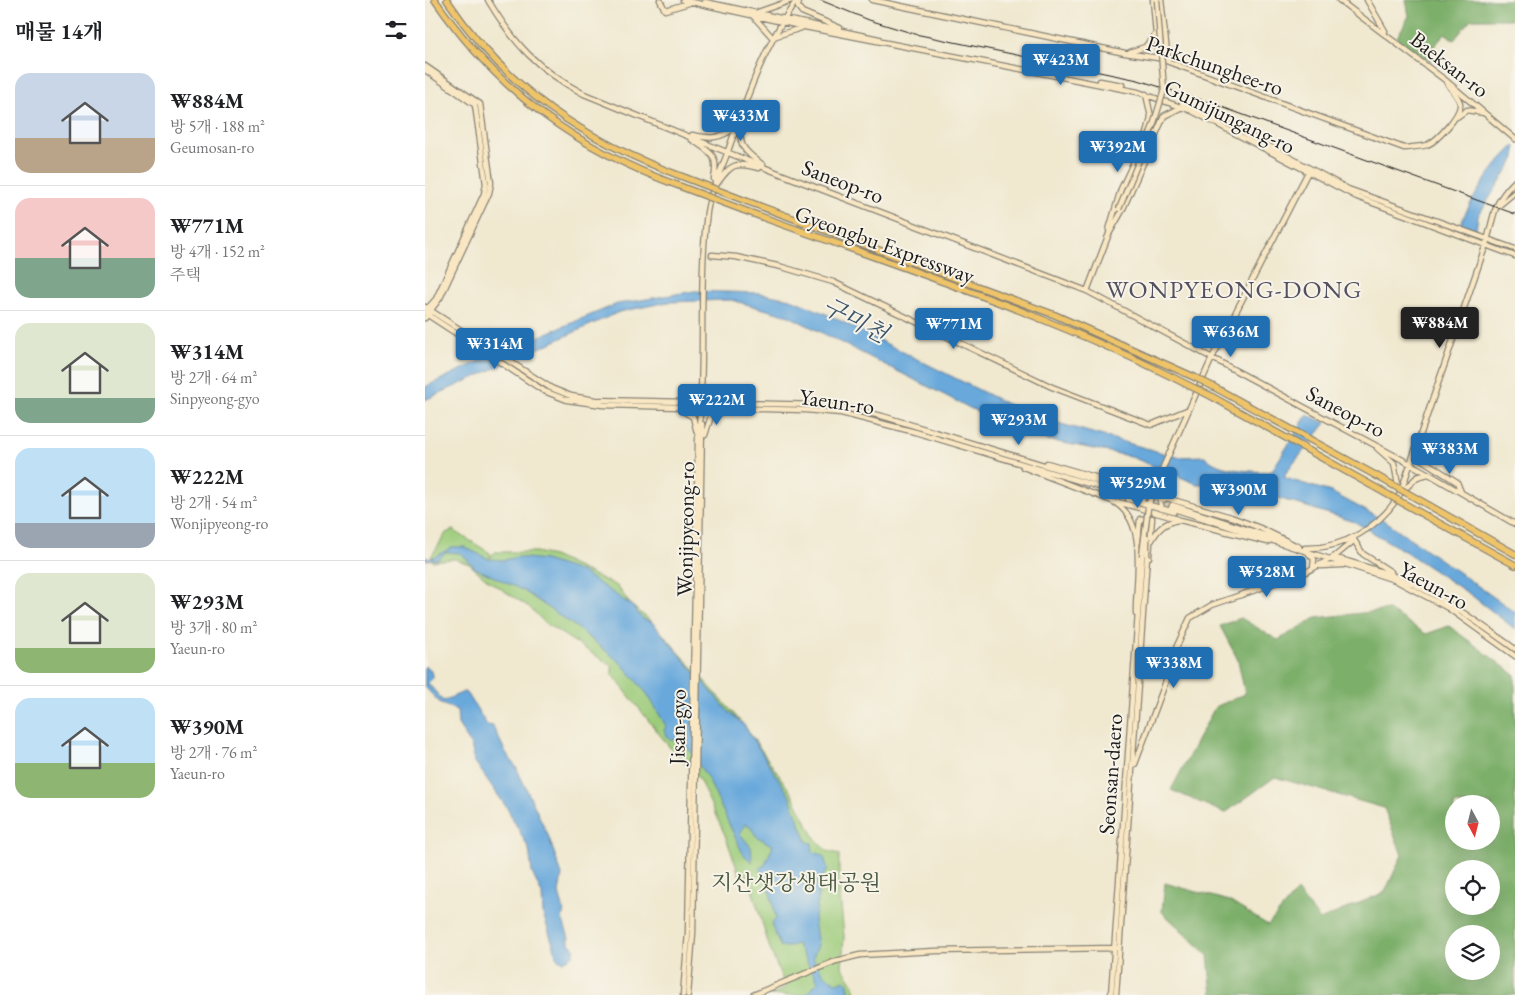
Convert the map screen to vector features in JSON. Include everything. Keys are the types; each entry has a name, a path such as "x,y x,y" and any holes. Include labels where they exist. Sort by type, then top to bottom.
{"highway":[{"name":"Gyeongbu Expressway","path":"435,0 453,26 480,58 535,110 599,151 682,188 1043,321 1107,347 1209,395 1515,566"},
{"name":"Gyeongbu Expressway","path":"447,0 479,44 538,101 607,145 685,178 1055,315 1194,377 1294,430 1515,554"}],"street":[{"name":"Saneop-ro","path":"486,0 527,55 562,82 584,94 773,171 1087,291 1371,442 1515,524"},
{"path":"660,0 665,10 695,1"},
{"name":"Gumijungang-ro","path":"683,0 1112,83 1189,106 1232,126 1348,189 1487,242 1515,256"},
{"path":"772,37 755,14 778,7 792,0"},
{"path":"713,190 740,114 772,37 782,20 798,0"},
{"path":"798,0 798,7 802,12 850,33"},
{"name":"Parkchunghee-ro","path":"872,0 1125,53 1158,58 1404,148 1427,145 1437,139 1449,125"},
{"path":"1155,0 1158,58"},
{"path":"1087,291 1153,126 1164,90 1155,0"},
{"path":"1161,0 1168,61"},
{"path":"1367,0 1376,20 1388,36"},
{"name":"Baeksan-ro","path":"1342,1 1445,80 1515,139"},
{"name":"Gumijungang-ro","path":"782,20 805,28 1073,78 1162,98 1357,197 1487,242 1515,249"},
{"path":"772,37 788,30 805,28"},
{"path":"1125,53 1145,47 1156,34"},
{"path":"425,66 480,104 491,183 485,202 440,298 427,310"},
{"path":"425,70 475,105 486,184 484,194 436,299 427,310 425,318"},
{"path":"1445,80 1460,106 1449,125"},
{"path":"1109,234 1117,202 1147,134 1151,117 1146,94"},
{"path":"1151,117 1159,109 1162,98"},
{"path":"1109,234 1122,211 1163,118 1174,109 1182,107"},
{"path":"1159,109 1163,118"},
{"path":"1449,125 1464,111 1486,113"},
{"path":"740,114 739,138 742,146 747,153 773,171"},
{"path":"681,133 711,139 723,135 735,127"},
{"path":"681,133 713,156 716,164 713,190"},
{"path":"713,190 727,169 735,165 746,164 773,171"},
{"path":"1145,557 1148,507 1152,492 1179,433 1187,410 1212,358 1308,172"},
{"path":"1400,494 1408,464 1487,242 1494,210 1500,198 1515,181"},
{"name":"Wonjipyeong-ro","path":"697,651 704,263 707,214 713,190"},
{"path":"1494,210 1515,192"},
{"path":"712,256 736,257 782,266 833,282 1052,387 1151,425 1187,410"},
{"name":"Yaeun-ro","path":"427,310 539,381 560,392 582,398 841,407 961,440 1133,497"},
{"name":"Yaeun-ro","path":"427,310 468,341 532,383 556,396 584,404 841,413 915,432 1133,497"},
{"path":"677,407 693,416 701,441"},
{"path":"701,441 711,416 731,409"},
{"path":"961,440 1175,499 1260,528 1299,547"},
{"path":"1417,441 1421,459 1457,482 1462,494"},
{"path":"1371,442 1394,464 1400,494"},
{"path":"986,453 1112,501 1257,540 1281,544"},
{"path":"1017,465 1140,500 1144,497 1144,492 1140,489"},
{"path":"1133,770 1184,628 1195,613 1212,605 1287,581 1332,558 1389,511 1400,494 1417,477 1429,474"},
{"path":"1133,497 1148,507 1163,509 1259,536"},
{"path":"1163,509 1160,506 1161,500 1175,499"},
{"path":"1112,501 1123,509 1131,522 1136,538 1136,642"},
{"name":"Yaeun-ro","path":"1305,550 1171,507 1281,544 1402,579 1442,599 1515,649"},
{"path":"1137,560 1141,518 1152,518 1147,602 1142,626"},
{"path":"1151,543 1158,530 1165,524 1172,521 1186,521"},
{"path":"1305,550 1335,546 1354,539"},
{"path":"1354,539 1363,554 1402,579"},
{"path":"1305,550 1314,559 1315,565 1313,569"},
{"name":"Seonsan-daero","path":"1116,995 1117,948 1142,626 1145,557"},
{"name":"Seonsan-daero","path":"1111,995 1133,770 1132,743 1136,642 1145,557"},
{"name":"Yaeun-ro","path":"1332,558 1417,591 1448,608 1515,656"},
{"path":"1313,569 1331,565 1350,565"},
{"name":"Jisan-gyo","path":"694,803 697,651"},
{"path":"1132,743 1143,740"},
{"path":"689,995 694,803"},
{"path":"682,995 688,933 694,803"},
{"path":"753,995 837,961 879,953 1117,948"}],"green space":[{"path":"1406,0 1515,0 1515,19 1471,19 1454,40 1445,33 1430,52 1431,62 1396,39 1409,16"},
{"name":"지산샛강생태공원","path":"453,530 490,553 490,558 494,552 536,552 553,556 617,586 631,605 652,622 744,725 792,794 815,838 827,851 839,854 839,886 844,936 842,967 854,985 855,995 770,995 786,988 770,949 748,876 739,874 725,835 698,777 671,749 612,674 612,666 545,623 529,607 489,581 469,564 455,559 432,561 431,557 446,533"},
{"path":"1389,610 1426,634 1449,626 1515,675 1515,995 1212,995 1208,955 1162,912 1165,883 1229,901 1268,925 1297,891 1320,920 1385,892 1402,855 1384,808 1275,777 1225,813 1171,790 1215,707 1245,694 1238,660 1220,626 1241,618 1278,640 1316,618"}],"water":[{"path":"1515,145 1515,158 1478,216 1476,230 1460,225 1483,182"},
{"path":"694,291 759,293 791,299 831,316 1015,408 1061,424 1177,457 1205,456 1217,465 1234,469 1269,472 1273,469 1307,415 1326,423 1285,474 1285,478 1331,492 1387,522 1515,612 1515,629 1471,595 1406,552 1355,522 1275,497 1216,484 1197,484 1129,456 1023,435 789,316 731,300 668,302 619,312 425,400 425,387 475,363 617,304"},
{"name":"지산샛강생태공원","path":"452,547 464,547 489,559 504,560 518,557 545,560 582,572 631,605 643,619 652,622 728,711 744,725 789,795 807,842 812,843 813,852 823,855 828,869 818,883 818,902 814,921 818,945 813,958 824,975 837,983 845,980 848,984 850,995 805,995 818,982 797,944 787,947 780,946 771,924 776,919 770,891 765,880 767,877 759,868 764,866 773,846 756,836 750,826 745,824 740,834 751,847 752,862 743,854 708,779 683,740 670,740 664,731 666,726 648,695 621,663 576,627 524,591 475,568 461,553 446,552 438,559 425,560 425,558 434,557"},
{"path":"425,666 431,671 433,678 428,683 443,701 466,691 487,725 493,726 505,751 516,767 548,835 562,875 559,893 564,911 562,918 569,943 575,949 573,956 563,961 558,959 543,914 542,894 532,873 529,849 507,808 475,762 471,745 458,724 457,710 441,704 425,687"}],"tunnel":[{"path":"1133,492 1172,505"},
{"path":"1133,497 1171,508"}],"railway":[{"path":"820,0 869,20 915,34 1138,80 1208,102 1515,214"}],"district":[{"name":"WONPYEONG-DONG","path":"1234,289"}],"water label":[{"name":"구미천","path":"855,320"}]}
